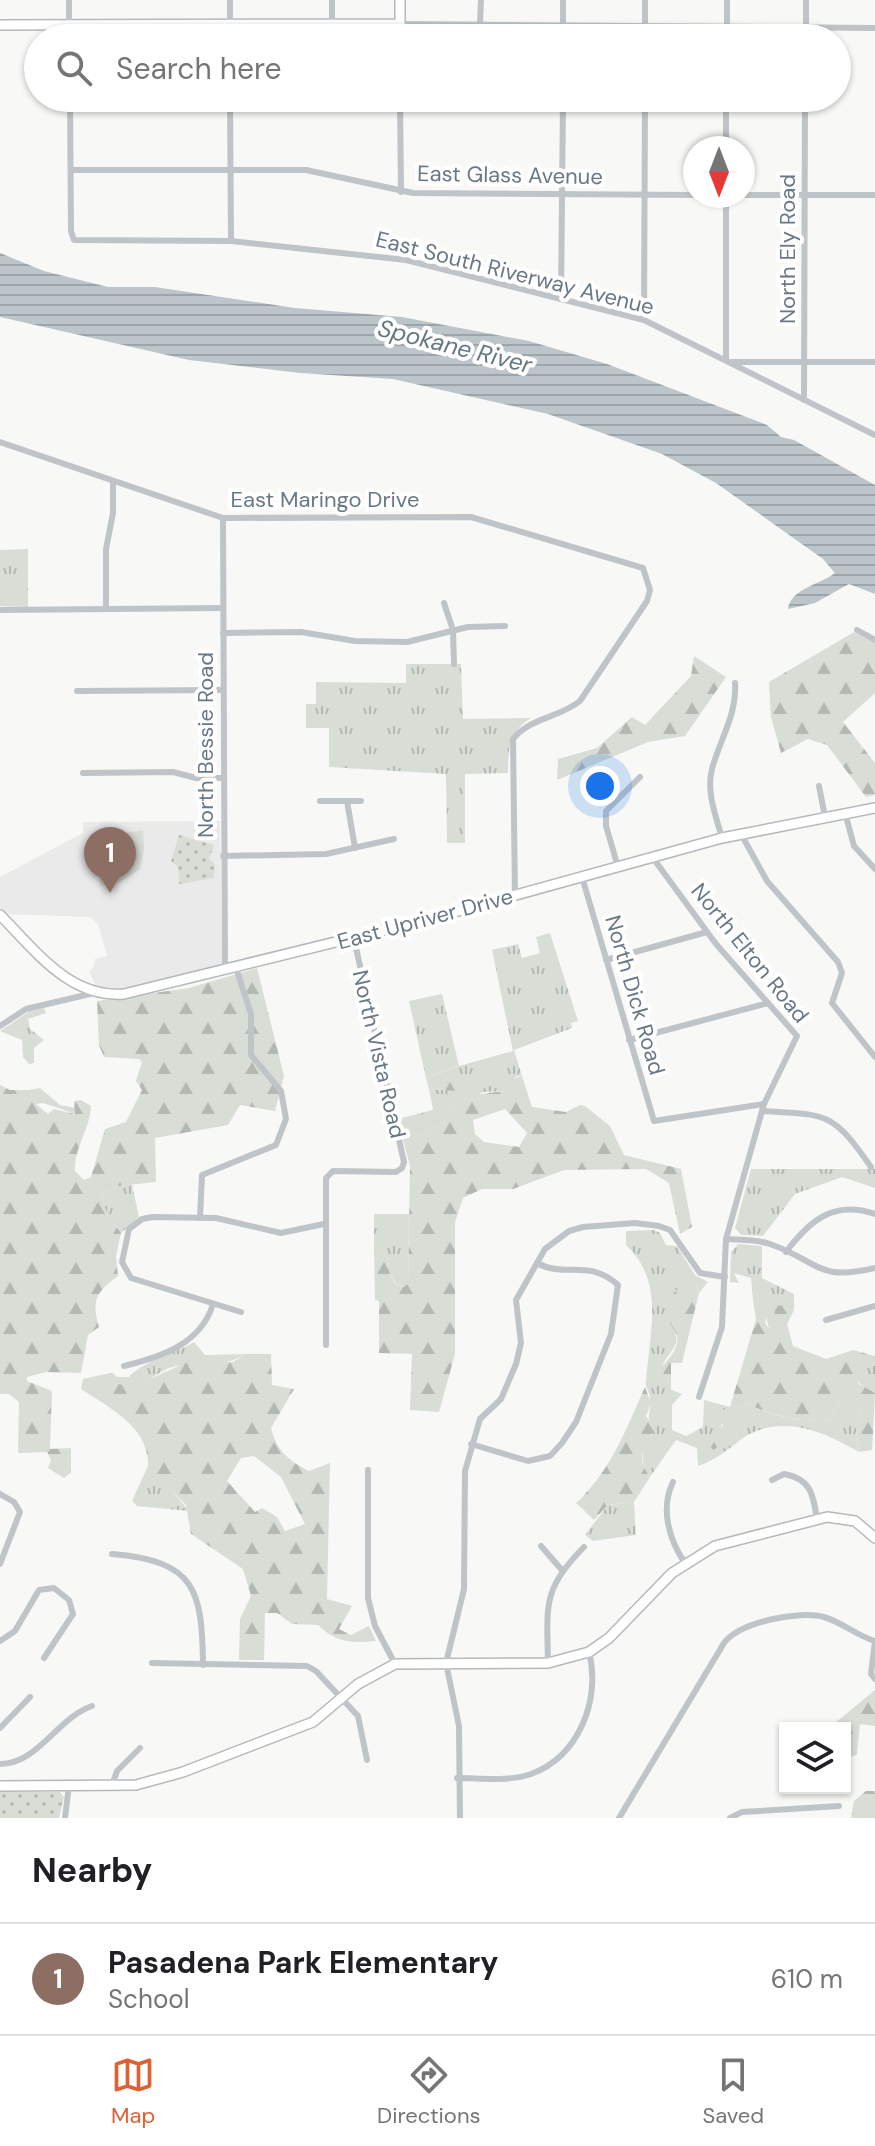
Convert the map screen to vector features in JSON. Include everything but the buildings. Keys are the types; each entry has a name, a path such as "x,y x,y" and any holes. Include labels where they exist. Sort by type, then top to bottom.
{"street":[{"path":"69,0 69,24 230,24 400,24 400,0"},
{"path":"230,0 230,24"},
{"path":"332,0 332,24"},
{"path":"480,24 481,0"},
{"path":"563,0 563,24"},
{"path":"645,0 645,24"},
{"path":"727,0 727,24"},
{"path":"806,0 806,24"},
{"path":"0,25 24,25"},
{"path":"851,28 875,28"},
{"path":"70,112 71,170"},
{"path":"230,112 231,241"},
{"path":"400,112 401,192"},
{"path":"561,299 563,112"},
{"path":"644,320 645,112"},
{"path":"726,112 726,136"},
{"name":"North Ely Road","path":"804,400 805,112"},
{"name":"East Glass Avenue","path":"71,170 306,170 401,192 683,195"},
{"name":"East South Riverway Avenue","path":"71,170 74,240 231,241 389,257 644,320 875,435"},
{"path":"755,195 875,195"},
{"path":"726,208 727,361 875,362"},
{"name":"East Maringo Drive","path":"0,442 223,518 471,517 643,568 648,579 647,601 580,701 534,721 513,739 515,896"},
{"path":"106,609 106,549 113,513 113,482"},
{"name":"North Bessie Road","path":"200,1218 202,1175 276,1145 286,1119 281,1091 251,1055 251,1014 231,969 223,856 223,518"},
{"path":"444,603 453,630 454,664"},
{"path":"0,610 222,608"},
{"path":"223,633 301,632 355,641 407,642 453,630 505,626"},
{"path":"857,630 875,640"},
{"path":"722,838 710,784 712,769 731,721 735,683"},
{"path":"77,691 222,690"},
{"path":"83,773 173,772 196,778 223,778"},
{"path":"618,867 606,826 606,811 640,777"},
{"path":"819,786 825,817"},
{"path":"320,801 361,801"},
{"path":"347,801 355,848"},
{"name":"East Upriver Drive","path":"94,993 124,994 231,969 354,939 722,838 875,808"},
{"path":"845,813 854,846 860,857 875,869"},
{"path":"741,834 767,881 838,962 842,973 832,1003 875,1057"},
{"path":"223,856 317,854 394,839"},
{"name":"North Elton Road","path":"653,858 707,932 797,1036 763,1108 726,1239 722,1327 699,1397"},
{"name":"North Dick Road","path":"582,877 654,1121 763,1108"},
{"path":"0,915 61,975 94,993"},
{"path":"606,960 707,932"},
{"name":"North Vista Road","path":"324,1224 327,1173 396,1172 404,1162 354,939"},
{"path":"0,1026 26,1009 94,993"},
{"path":"629,1040 768,1003"},
{"path":"763,1108 817,1114 832,1119 845,1128 871,1167"},
{"path":"786,1252 801,1233 819,1218 856,1207 875,1214"},
{"path":"241,1312 139,1282 124,1269 126,1238 134,1223 153,1217 200,1218 228,1220 281,1233 324,1224 326,1345"},
{"path":"460,1818 457,1778 459,1726 446,1663 464,1589 465,1471 480,1419 501,1399 510,1381 521,1343 516,1300 545,1249 569,1231 635,1223 670,1230 700,1273 725,1277"},
{"path":"726,1239 755,1240 823,1272 834,1274 875,1268"},
{"path":"471,1444 528,1461 550,1456 576,1422 611,1334 618,1285 596,1270 549,1270 537,1263"},
{"path":"124,1366 150,1360 187,1341 205,1326 213,1304"},
{"path":"826,1320 875,1306"},
{"path":"368,1470 368,1598 375,1626 395,1664"},
{"path":"772,1480 784,1474 806,1482 812,1489 817,1519"},
{"path":"673,1482 667,1500 668,1526 685,1563"},
{"path":"0,1564 20,1512 4,1496"},
{"path":"0,1786 136,1785 183,1772 313,1722 374,1672 395,1664 548,1663 589,1652 609,1638 685,1563 715,1546 817,1519 836,1517 855,1521 875,1538"},
{"path":"541,1546 561,1569"},
{"path":"548,1663 547,1607 561,1569 584,1547"},
{"path":"112,1554 138,1556 187,1579 203,1612 203,1665"},
{"path":"0,1641 15,1631 39,1590 54,1588 69,1600 73,1614 44,1658"},
{"path":"619,1818 733,1633 754,1623 815,1615 875,1641 871,1674 875,1679"},
{"path":"457,1778 514,1778 533,1773 569,1745 584,1724 592,1704 594,1670 589,1652"},
{"path":"152,1663 307,1666 358,1716 367,1760"},
{"path":"0,1728 30,1697"},
{"path":"0,1764 19,1762 79,1710 92,1706"},
{"path":"112,1785 117,1771 140,1748"},
{"path":"65,1818 69,1785"},
{"path":"730,1818 742,1812 839,1806"}],"shaded area":[{"path":"220,821 222,968 127,988 96,987 89,971 93,969 95,959 107,956 98,924 91,917 6,914 0,908 0,877 83,833 83,822"}],"green space":[{"path":"28,549 28,607 0,606 0,550"},
{"path":"854,632 875,643 875,693 843,722 875,763 875,795 866,797 827,745 808,739 781,753 771,717 769,682"},
{"path":"694,656 726,677 685,736 648,742 557,780 558,759 597,748 632,717 645,725 691,676"},
{"path":"406,664 461,664 463,719 531,718 518,729 511,742 508,773 465,774 465,843 447,843 446,774 329,767 329,728 306,728 306,704 316,704 316,682 406,683"},
{"path":"143,830 144,849 140,869 121,882 100,886 95,841 99,837"},
{"path":"179,835 214,845 209,859 215,864 214,878 179,884 178,866 171,862"},
{"path":"550,933 578,1021 571,1023 572,1028 514,1050 522,1076 517,1076 505,1091 484,1092 455,1104 443,1123 404,1144 398,1119 433,1110 429,1089 455,1091 458,1066 426,1078 409,1001 442,994 459,1066 513,1051 492,950 518,944 522,958 540,953 536,937"},
{"path":"257,968 284,1076 275,1111 240,1105 228,1125 155,1138 156,1182 118,1186 101,1195 107,1214 121,1233 116,1256 118,1276 97,1297 99,1327 88,1335 81,1373 46,1372 27,1377 27,1381 52,1391 50,1449 71,1448 71,1472 64,1478 48,1468 51,1460 47,1452 18,1453 19,1402 9,1394 0,1394 0,1085 10,1090 29,1090 36,1104 48,1114 54,1109 75,1114 74,1101 81,1100 91,1106 75,1171 84,1180 91,1177 105,1129 126,1122 142,1090 136,1081 142,1062 139,1059 104,1057 99,1045 97,1001 189,988"},
{"path":"44,1008 46,1013 28,1019 30,1029 44,1040 34,1048 34,1063 29,1064 23,1057 22,1040 0,1031 30,1011"},
{"path":"459,1066 461,1085 455,1091 429,1089 426,1078"},
{"path":"522,1076 532,1107 566,1112 580,1105 585,1106 610,1126 624,1155 681,1169 692,1227 680,1234 669,1183 646,1169 564,1170 513,1189 482,1189 463,1198 455,1222 455,1354 439,1412 410,1410 412,1354 379,1353 379,1301 375,1300 374,1248 387,1255 390,1275 396,1285 404,1287 408,1283 410,1166 404,1144 443,1123 455,1104 466,1096 504,1091 513,1079","holes":["505,1109 527,1133 519,1147 484,1142 475,1134 473,1120"]},
{"path":"40,1088 60,1105 76,1108 76,1114 43,1103 36,1104 29,1090"},
{"path":"751,1169 875,1169 875,1188 842,1177 795,1194 763,1236 741,1235 735,1228"},
{"path":"132,1184 139,1217 121,1233 107,1214 101,1195 118,1186"},
{"path":"374,1214 409,1214 408,1283 405,1287 397,1285 390,1275 387,1255 374,1248"},
{"path":"654,1230 660,1233 666,1245 677,1246 695,1275 708,1282 699,1293 695,1280 671,1325 676,1343 663,1365 659,1385 682,1394 672,1405 672,1430 686,1436 703,1427 704,1400 730,1407 711,1448 738,1408 747,1403 775,1415 821,1421 830,1420 840,1400 848,1395 861,1408 856,1431 859,1452 818,1432 775,1426 746,1436 717,1457 698,1466 697,1448 676,1440 650,1477 643,1460 653,1434 646,1384 652,1327 651,1292 646,1275 626,1245 626,1231"},
{"path":"738,1244 762,1246 762,1278 794,1294 794,1310 790,1304 776,1319 774,1328 769,1329 760,1293 753,1301 751,1278 734,1273 739,1283 730,1282 731,1252"},
{"path":"695,1280 699,1293 682,1363 671,1363 671,1391 659,1385 657,1375 677,1342 668,1318 668,1305 677,1289"},
{"path":"760,1293 770,1302 765,1323 769,1329 774,1327 775,1306 791,1304 794,1310 787,1324 793,1346 826,1359 853,1350 875,1356 875,1365 859,1358 852,1361 859,1384 875,1393 872,1450 859,1452 856,1431 861,1408 848,1396 840,1400 830,1420 821,1421 775,1414 747,1403 738,1408 725,1440 714,1450 711,1448 712,1437 723,1425 721,1411 730,1407 756,1319 753,1301"},
{"path":"194,1342 205,1355 245,1354 226,1362 175,1366 130,1387 101,1375 113,1373 117,1377 129,1377 142,1366"},
{"path":"245,1354 271,1354 272,1385 294,1389 271,1428 273,1436 284,1454 309,1471 330,1463 327,1599 352,1606 339,1629 351,1635 369,1626 376,1641 345,1640 331,1635 318,1625 292,1624 277,1613 265,1613 264,1660 239,1660 240,1619 251,1596 243,1569 191,1534 186,1505 148,1466 147,1452 135,1429 115,1411 81,1389 83,1379 101,1375 116,1384 135,1386 187,1362 233,1362","holes":["254,1456 281,1477 305,1524 285,1531 277,1517 262,1508 255,1512 227,1481 241,1458"]},
{"path":"859,1357 875,1365 875,1393 865,1388 855,1376 852,1360"},
{"path":"645,1387 651,1403 646,1416 654,1428 642,1462 650,1477 634,1502 608,1505 594,1520 576,1503 608,1463"},
{"path":"148,1466 155,1470 189,1511 137,1506 132,1501"},
{"path":"634,1502 636,1535 593,1541 585,1535 608,1505"},
{"path":"875,1690 875,1726 860,1724 857,1755 851,1756 851,1722 836,1722"},
{"path":"866,1791 875,1791 875,1818 851,1818 854,1801"},
{"path":"0,1792 60,1792 64,1797 59,1818 0,1818"}],"water":[{"name":"Spokane River","path":"0,253 44,271 108,287 155,287 295,308 402,317 529,341 607,364 767,425 781,437 794,440 875,485 875,594 849,584 815,603 788,609 794,596 835,573 823,559 716,483 662,454 548,414 393,379 300,373 189,360 0,317"}],"place":[{"name":"Pasadena Park Elementary","path":"110,893"}]}
